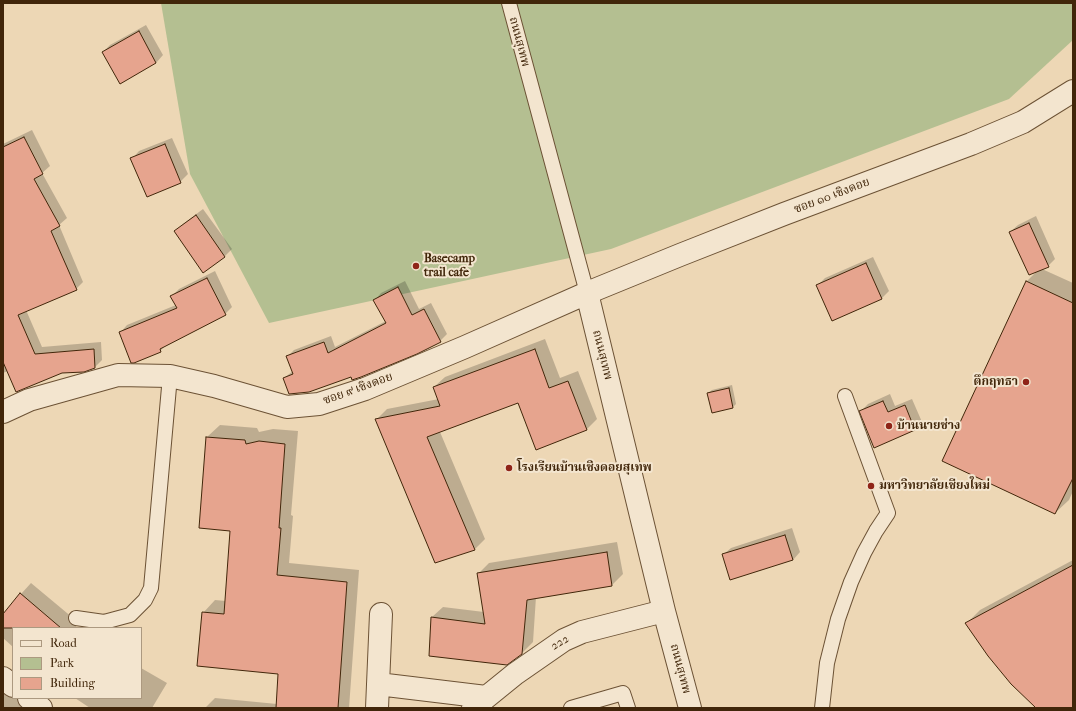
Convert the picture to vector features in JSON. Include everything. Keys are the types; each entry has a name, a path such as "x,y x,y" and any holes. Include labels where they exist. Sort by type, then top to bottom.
{"street":[{"name":"ซอย ๑๐ เชิงดอย","path":"587,293 784,214 978,141 1023,122 1073,91"},
{"name":"ซอย ๙ เชิงดอย","path":"3,412 28,400 118,375 170,376 214,386 287,406 319,404 372,386 587,293"},
{"name":"ถนนสุเทพ","path":"587,293 664,611 690,708"},
{"name":"222","path":"480,702 515,674 564,640 582,632 664,611"},
{"path":"377,708 381,614"},
{"path":"3,678 12,685"},
{"path":"378,684 480,702"},
{"path":"30,699 41,708"}],"lane":[{"name":"ถนนสุเทพ","path":"509,3 587,293"},
{"path":"76,618 104,622 130,615 145,600 151,588 170,376"},
{"path":"822,708 827,663 838,619 851,582 864,553 888,513 845,396"},
{"path":"571,708 623,694 628,708"}],"green space":[{"path":"161,3 1073,3 1073,40 1009,99 611,249 269,323 190,174"}],"building":[{"path":"139,31 156,63 120,84 102,52"},
{"path":"24,137 43,174 34,179 60,226 51,231 77,290 18,315 35,354 94,349 95,368 84,372 62,373 16,392 3,362 3,147"},
{"path":"165,144 181,183 147,197 130,158"},
{"path":"196,215 225,257 203,273 174,231"},
{"path":"1029,223 1049,267 1029,275 1009,232"},
{"path":"866,263 882,299 832,321 816,285"},
{"path":"207,278 226,315 160,349 161,352 131,363 119,332 177,308 170,296"},
{"name":"ตึกฤทธา","path":"1026,281 1073,303 1073,478 1055,514 942,461"},
{"path":"398,287 412,315 424,309 441,342 417,354 361,377 352,380 351,377 309,392 289,394 283,378 293,374 286,356 324,342 328,353 386,323 373,300"},
{"path":"535,349 549,388 568,381 587,430 536,450 518,403 427,437 475,550 435,563 375,419 440,406 433,387"},
{"path":"729,388 733,408 712,413 707,393"},
{"name":"บ้านนายช่าง","path":"883,401 888,412 905,405 915,430 874,448 859,411"},
{"path":"206,437 245,440 246,444 259,441 285,444 277,575 347,582 338,708 276,708 278,674 197,666 202,612 224,614 230,531 199,528"},
{"path":"785,535 793,560 730,580 722,554"},
{"path":"607,552 612,586 527,600 522,654 507,665 429,656 431,617 485,624 477,573"},
{"path":"1073,565 1073,708 1036,708 1011,684 988,656 965,623"},
{"path":"20,593 60,627 3,628 3,614"}],"place":[{"name":"Basecamp trail cafe","path":"416,266"},
{"name":"ตึกฤทธา","path":"1026,382"},
{"name":"บ้านนายช่าง","path":"889,426"},
{"name":"โรงเรียนบ้านเชิงดอยสุเทพ","path":"509,468"},
{"name":"มหาวิทยาลัยเชียงใหม่","path":"871,486"}]}
